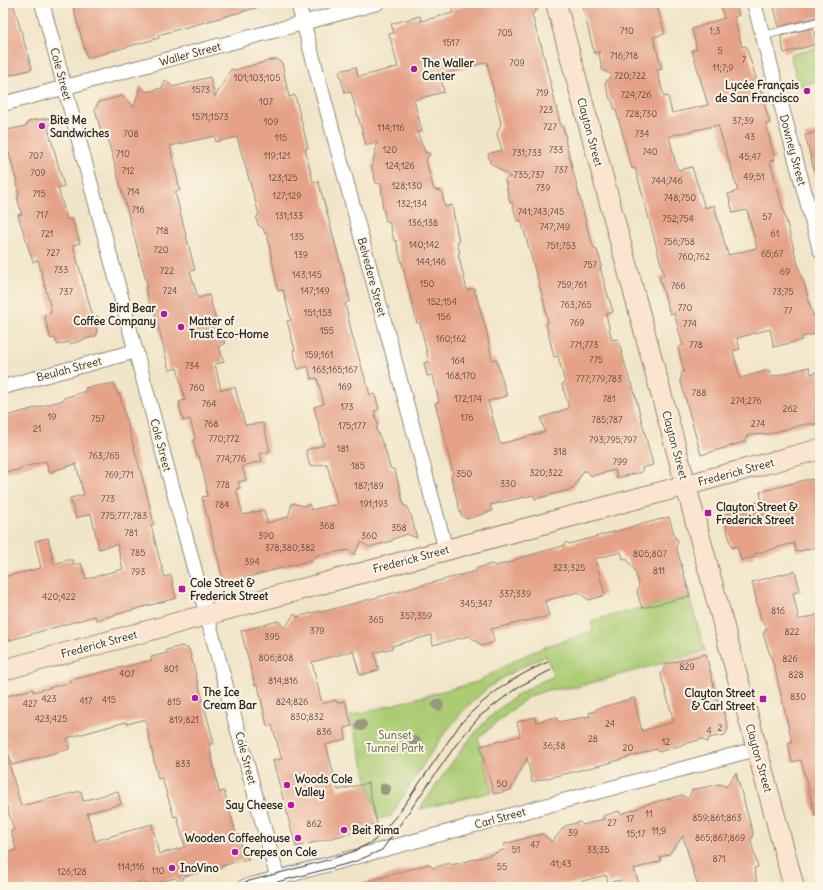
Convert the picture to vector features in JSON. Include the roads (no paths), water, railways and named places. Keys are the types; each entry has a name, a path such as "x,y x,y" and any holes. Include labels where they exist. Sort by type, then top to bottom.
{"street":[{"name":"Cole Street","path":"42,3 279,882"},
{"name":"Belvedere Street","path":"298,3 446,550"},
{"name":"Waller Street","path":"3,104 377,3"},
{"name":"Clayton Street","path":"556,3 794,887"},
{"name":"Downey Street","path":"754,3 820,250"},
{"name":"Beulah Street","path":"3,387 136,351"},
{"name":"Frederick Street","path":"3,670 820,449"},
{"name":"Carl Street","path":"244,887 279,882 756,749"}],"lane":[{"path":"762,36 817,22"}],"tram line":[{"path":"227,887 331,859 352,852 374,841 398,814 461,723 480,704 512,680 548,662"},
{"path":"258,887 354,862 382,850 458,742 480,716 518,687 551,670"}],"place":[{"name":"The Waller Center","path":"414,69"},
{"name":"Lycée Français de San Francisco","path":"807,91"},
{"name":"Bite Me Sandwiches","path":"42,126"},
{"name":"Bird Bear Coffee Company","path":"164,314"},
{"name":"Matter of Trust Eco-Home","path":"181,327"},
{"name":"Clayton Street & Frederick Street","path":"708,513"},
{"name":"Cole Street & Frederick Street","path":"182,589"},
{"name":"The Ice Cream Bar","path":"195,698"},
{"name":"Clayton Street & Carl Street","path":"763,699"},
{"name":"Woods Cole Valley","path":"287,785"},
{"name":"Say Cheese","path":"291,805"},
{"name":"Beit Rima","path":"344,830"},
{"name":"Wooden Coffeehouse","path":"298,838"},
{"name":"Crepes on Cole","path":"235,852"},
{"name":"InoVino","path":"172,868"}],"park label":[{"name":"Sunset Tunnel Park","path":"395,741"}]}
